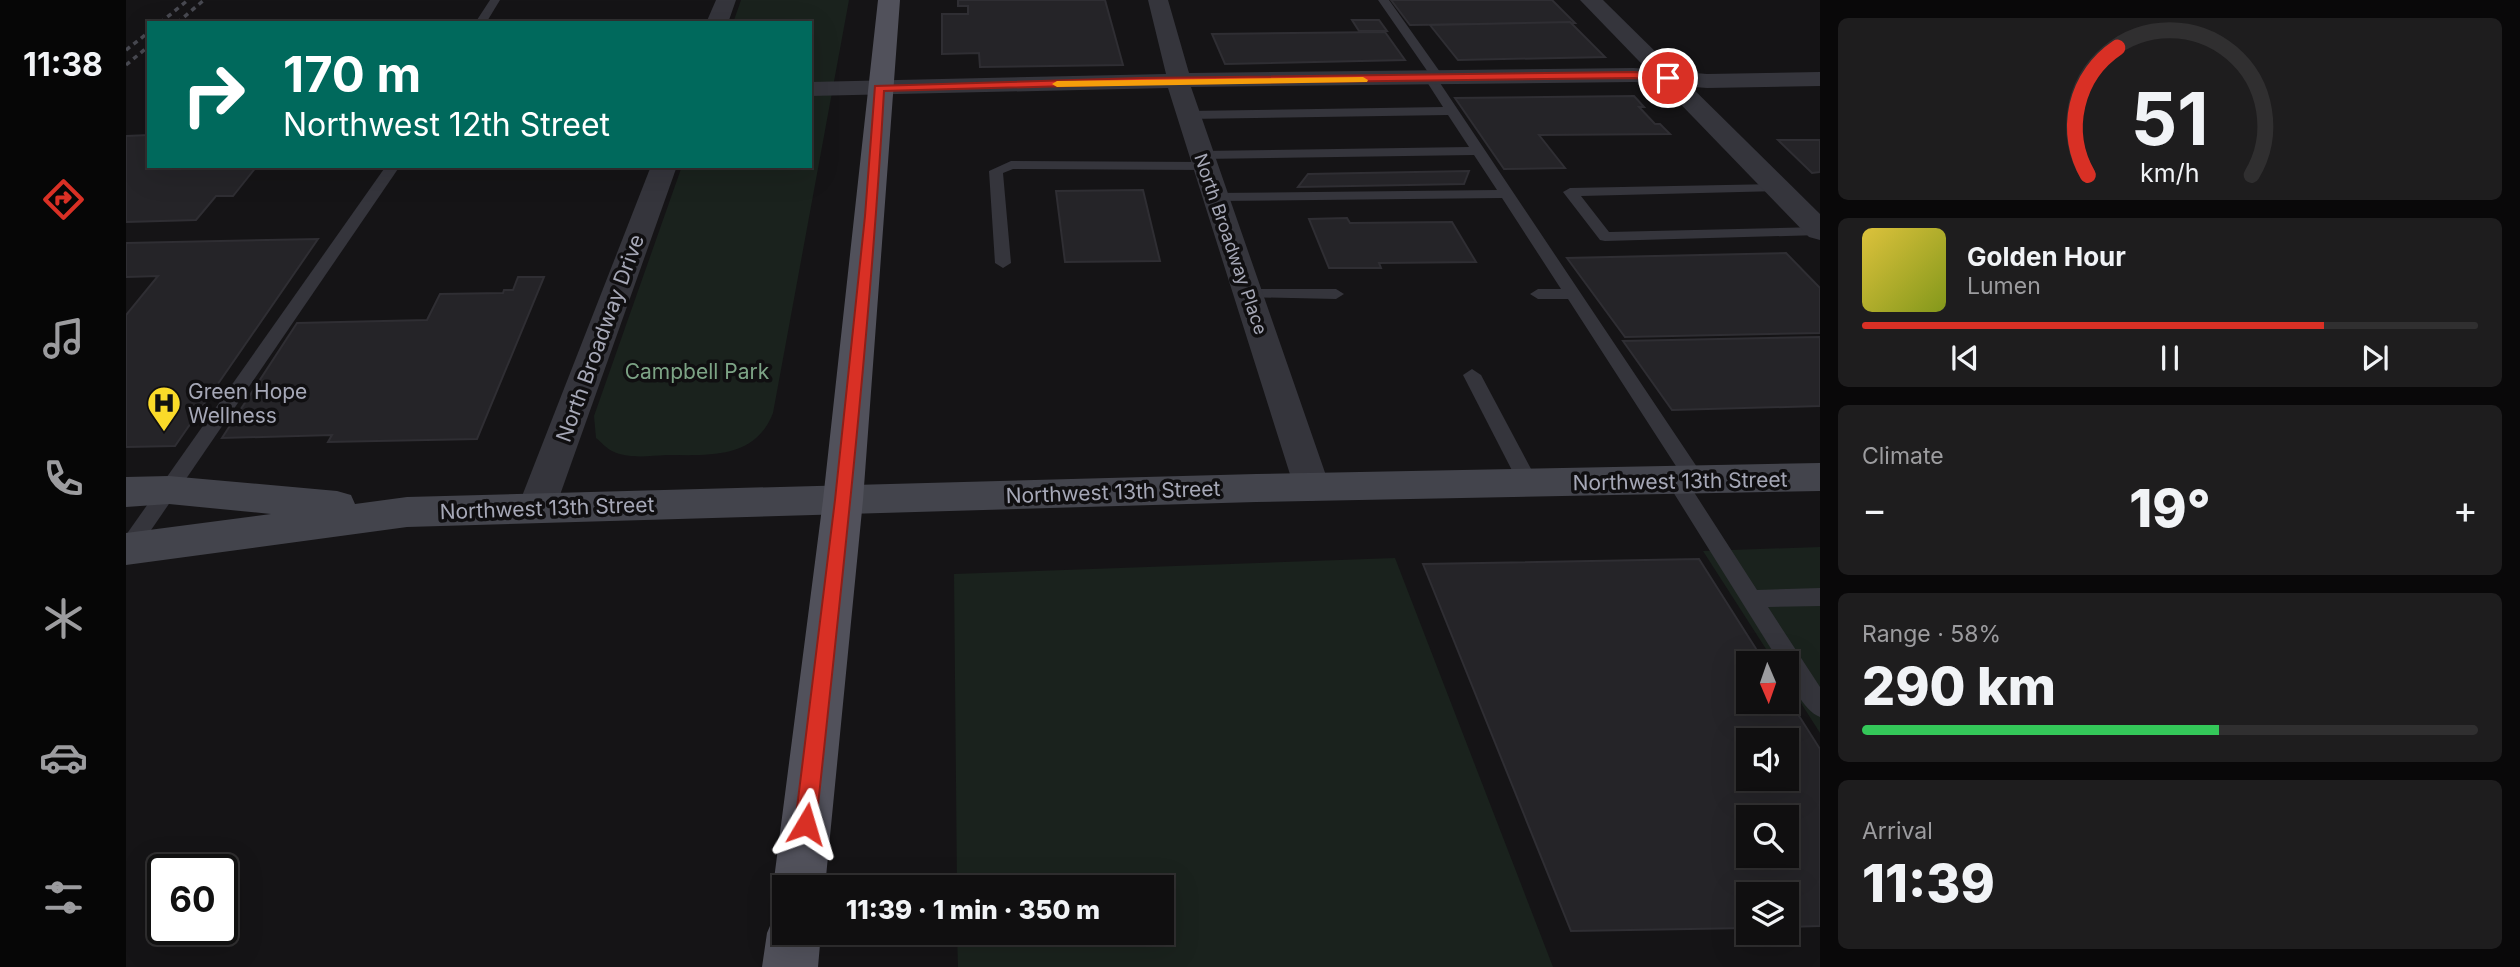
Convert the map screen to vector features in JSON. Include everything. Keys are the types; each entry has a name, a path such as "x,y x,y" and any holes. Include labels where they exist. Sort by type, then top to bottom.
{"main road":[{"path":"800,875 843,500 889,0"},
{"name":"Northwest 13th Street","path":"127,549 407,512 1312,487 1820,477"},
{"name":"Northwest 13th Street","path":"126,492 169,491 407,512"},
{"path":"790,967 793,945"}],"street":[{"path":"718,21 726,0"},
{"name":"North Broadway Place","path":"1158,0 1178,68 1188,116 1312,487"},
{"path":"1591,0 1820,231"},
{"path":"812,89 1634,75 1707,81 1820,79"},
{"name":"North Broadway Drive","path":"536,509 663,168"}],"lane":[{"path":"481,21 495,0"},
{"path":"1383,0 1574,294 1686,481 1752,600 1820,707"},
{"path":"1188,116 1453,111"},
{"path":"1003,263 996,171 1011,165 1479,150"},
{"path":"127,549 392,168"},
{"path":"1777,188 1570,192 1605,237 1820,231"},
{"path":"1215,197 1508,194"},
{"path":"1248,294 1336,294"},
{"path":"1538,294 1574,294"},
{"path":"1472,375 1529,484"},
{"path":"1752,600 1820,597"}],"green space":[{"name":"Campbell Park","path":"741,0 849,0 773,413 755,439 728,452 646,456 618,454 596,438 594,416 681,168 812,168 812,21 734,21"},
{"path":"1820,547 1820,733 1799,700 1799,651 1767,651 1703,551"},
{"path":"1395,558 1553,967 958,967 957,945 1174,945 1174,875 957,875 954,574"}],"building":[{"path":"958,0 1105,0 1123,65 980,67 979,53 942,54 942,14 968,14 968,6 958,6"},
{"path":"1391,0 1552,0 1575,23 1410,25"},
{"path":"1352,20 1379,20 1387,31 1359,31"},
{"path":"1570,22 1605,57 1458,60 1430,25"},
{"path":"1385,32 1405,60 1225,64 1212,34"},
{"path":"1634,96 1644,107 1639,107 1655,124 1660,124 1670,134 1539,135 1565,168 1504,169 1455,98"},
{"path":"147,135 147,168 255,168 233,196 216,196 196,220 126,222 126,136"},
{"path":"1778,140 1820,140 1820,172 1812,173"},
{"path":"1469,171 1464,184 1298,187 1308,174"},
{"path":"1143,190 1160,261 1065,262 1056,191"},
{"path":"1347,218 1350,223 1452,222 1476,262 1379,263 1381,268 1329,268 1309,219"},
{"path":"318,239 175,446 126,447 126,315 158,276 126,277 126,243"},
{"path":"1786,253 1820,288 1820,333 1625,337 1567,258"},
{"path":"518,277 544,277 477,439 328,442 332,435 222,438 297,323 427,320 440,294 503,293 504,290 513,290"},
{"path":"1820,337 1820,406 1672,410 1623,341"},
{"path":"1699,559 1757,651 1736,651 1736,714 1798,714 1820,749 1820,926 1799,927 1799,882 1736,882 1736,928 1571,931 1423,564"}],"railway":[{"path":"162,21 188,0"},
{"path":"179,21 204,0"},
{"path":"126,50 147,34"},
{"path":"126,65 147,48"}],"slow traffic":[{"path":"1057,84 1363,80"}],"place":[{"name":"Green Hope Wellness","path":"164,433"}],"route":[{"path":"806,824 843,500 871,216 879,88 1141,81 1634,75 1668,78"}]}
